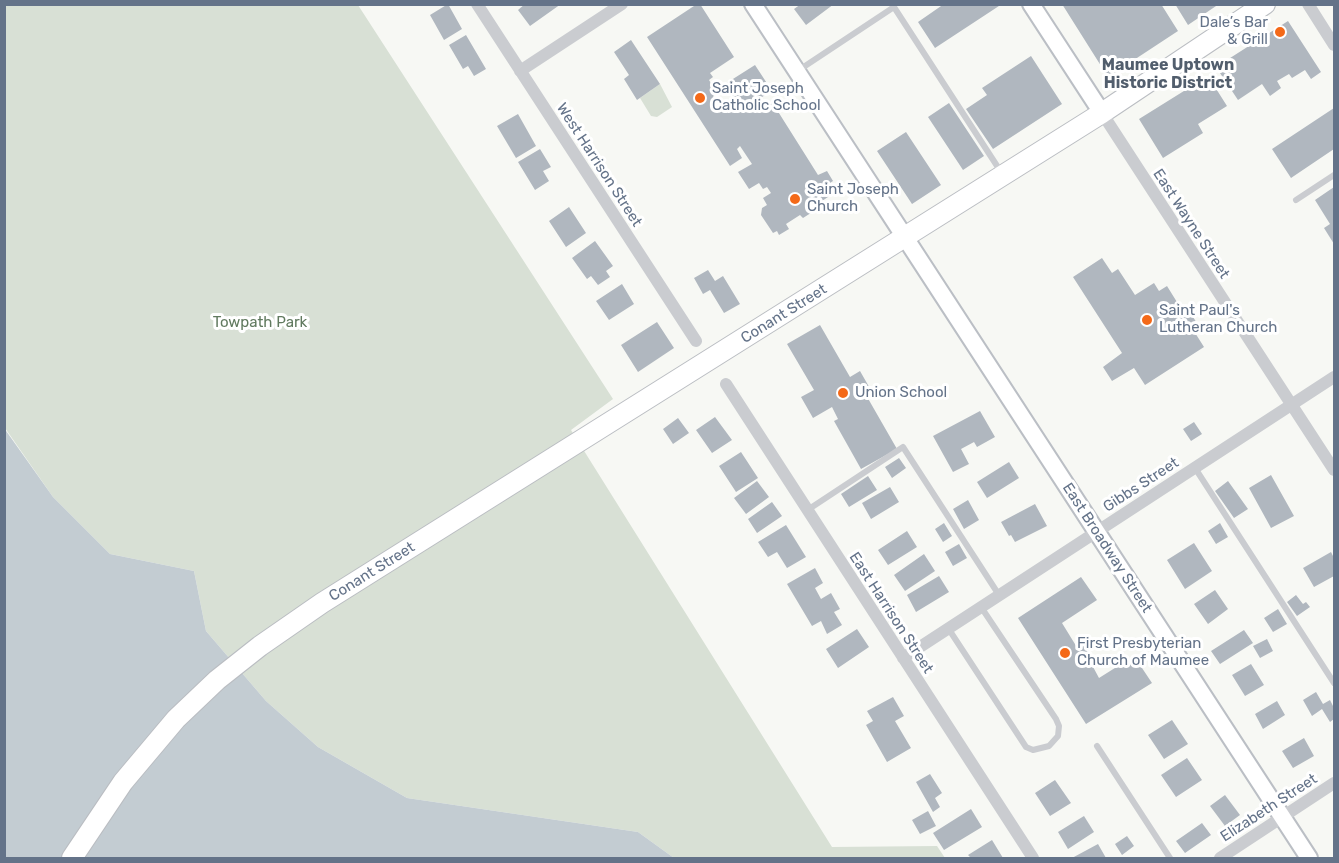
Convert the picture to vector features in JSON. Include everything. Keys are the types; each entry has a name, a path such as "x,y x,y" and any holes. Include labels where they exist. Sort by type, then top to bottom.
{"main road":[{"name":"Conant Street","path":"72,858 123,783 176,719 217,680 260,646 299,619 1102,113 1265,4"}],"street":[{"name":"West Harrison Street","path":"477,4 696,342"},
{"name":"East Broadway Street","path":"753,4 1309,858"},
{"path":"1031,4 1102,113"},
{"path":"1308,4 1335,45"},
{"path":"520,71 617,6"},
{"name":"East Wayne Street","path":"1102,113 1335,470"},
{"name":"Gibbs Street","path":"903,658 1335,377"},
{"name":"East Harrison Street","path":"726,384 806,511 1033,858"},
{"name":"Elizabeth Street","path":"1220,858 1335,783"}],"lane":[{"path":"796,72 893,6 1003,175"},
{"path":"1296,200 1335,175"},
{"path":"806,511 903,447 999,596"},
{"path":"1195,468 1335,683"},
{"path":"948,628 1026,747 1033,750 1049,746 1058,736 1059,726 1056,719 981,608"},
{"path":"1097,746 1170,858"}],"green space":[{"name":"Towpath Park","path":"4,5 358,5 613,399 571,430 832,847 937,846 945,858 674,858 638,832 407,798 318,747 266,701 206,631 194,571 110,554 53,497 5,428"},
{"path":"660,84 672,107 657,117 651,116 640,98"}],"shaded area":[{"path":"4,428 53,497 110,554 194,571 206,631 266,701 318,747 407,798 638,832 674,858 5,858"}],"building":[{"path":"448,4 462,29 444,40 430,15"},
{"path":"525,4 561,4 530,26 518,10"},
{"name":"Saint Joseph Catholic School","path":"700,4 734,57 710,73 713,77 709,80 717,93 713,96 723,111 736,102 725,84 755,65 772,91 757,100 762,108 772,102 818,175 827,171 833,181 825,186 831,195 822,201 825,204 803,218 800,215 786,224 789,229 779,235 777,231 773,233 761,215 762,208 767,205 763,198 771,193 767,187 763,189 759,183 749,189 738,172 752,164 740,146 737,149 742,158 730,166 647,37"},
{"path":"801,4 834,4 806,25 794,9"},
{"path":"944,4 1002,4 935,48 918,22"},
{"path":"1062,4 1161,4 1178,31 1108,77"},
{"path":"1175,4 1219,4 1188,25"},
{"path":"1288,21 1321,72 1311,79 1305,70 1292,78 1289,74 1277,81 1281,88 1270,96 1262,84 1238,100 1216,67"},
{"path":"466,35 486,69 474,76 468,66 463,69 449,45"},
{"path":"631,40 660,84 637,100 624,79 629,75 614,52"},
{"path":"1031,56 1062,104 993,149 966,109 987,95 982,88"},
{"path":"1208,76 1227,106 1198,124 1203,133 1163,158 1139,119"},
{"path":"949,103 984,156 963,170 928,117"},
{"path":"1334,108 1334,149 1291,178 1272,149"},
{"path":"518,114 536,146 516,158 497,126"},
{"path":"906,132 941,185 912,204 877,151"},
{"path":"540,149 551,167 543,171 549,181 535,190 518,162"},
{"path":"1334,187 1334,244 1324,228 1330,224 1315,200"},
{"path":"569,207 586,233 566,247 549,221"},
{"path":"595,241 613,266 606,271 610,277 598,285 591,276 587,279 572,258"},
{"name":"Saint Paul's Lutheran Church","path":"1102,258 1112,273 1118,269 1135,295 1154,283 1159,291 1167,286 1185,315 1190,312 1198,325 1192,328 1204,347 1145,385 1134,368 1112,381 1103,367 1122,353 1073,277"},
{"path":"708,270 715,281 723,276 740,304 724,313 710,290 703,294 694,278"},
{"path":"622,284 634,304 609,320 596,301"},
{"path":"657,322 674,348 638,372 621,345"},
{"path":"820,325 850,377 860,371 872,392 866,395 897,449 861,469 834,421 838,419 832,407 813,418 801,397 814,390 787,344"},
{"path":"980,411 995,437 977,447 974,442 961,449 969,464 953,472 933,436"},
{"path":"715,417 732,440 712,453 696,430"},
{"path":"678,418 689,433 673,444 663,429"},
{"path":"1194,422 1202,434 1191,441 1183,429"},
{"path":"741,452 758,478 736,492 719,466"},
{"path":"899,458 906,468 892,478 885,467"},
{"path":"1009,462 1019,478 987,498 977,482"},
{"path":"1271,475 1294,516 1271,528 1249,488"},
{"path":"868,476 877,490 849,507 841,494"},
{"path":"757,481 769,497 746,514 734,498"},
{"path":"1228,481 1248,509 1234,518 1215,491"},
{"path":"890,487 899,502 871,519 862,503"},
{"path":"968,500 979,520 964,529 953,509"},
{"path":"772,502 782,516 757,533 748,519"},
{"path":"1035,504 1047,526 1015,542 1001,522"},
{"path":"944,523 952,536 943,542 935,529"},
{"path":"1220,523 1228,537 1216,544 1208,531"},
{"path":"786,525 806,557 787,568 777,552 768,557 758,542"},
{"path":"907,531 917,547 888,565 878,550"},
{"path":"1194,543 1212,571 1185,589 1167,560"},
{"path":"959,544 967,558 953,566 945,552"},
{"path":"1331,552 1334,558 1334,576 1314,587 1303,568"},
{"path":"924,554 935,571 905,591 894,575"},
{"path":"815,568 823,583 815,588 821,599 831,593 840,609 834,612 842,625 827,634 821,621 812,626 787,584"},
{"path":"939,576 949,592 916,612 907,595"},
{"name":"First Presbyterian Church of Maumee","path":"1081,577 1097,600 1062,623 1078,649 1085,645 1096,663 1092,665 1099,678 1134,656 1152,683 1086,724 1018,618"},
{"path":"1215,590 1228,609 1208,624 1194,604"},
{"path":"1296,595 1303,604 1306,602 1310,607 1297,616 1287,602"},
{"path":"1278,609 1287,624 1273,632 1264,618"},
{"path":"857,629 869,647 838,668 826,649"},
{"path":"1244,630 1253,643 1220,664 1211,651"},
{"path":"1267,639 1273,651 1260,658 1253,646"},
{"path":"1251,664 1264,685 1245,696 1232,675"},
{"path":"1316,692 1323,704 1330,700 1334,708 1334,719 1330,722 1322,709 1312,716 1303,700"},
{"path":"893,697 904,716 895,721 911,748 887,762 866,725 873,721 867,711"},
{"path":"1277,701 1285,715 1263,729 1255,714"},
{"path":"1172,720 1188,744 1164,759 1148,735"},
{"path":"1304,738 1314,756 1293,768 1282,751"},
{"path":"1187,758 1202,780 1176,797 1161,775"},
{"path":"930,774 942,793 935,798 940,807 933,812 916,782"},
{"path":"1055,780 1071,803 1050,816 1035,793"},
{"path":"1225,795 1240,815 1225,826 1210,806"},
{"path":"971,809 982,827 944,850 933,833"},
{"path":"928,811 936,826 920,834 912,820"},
{"path":"1084,816 1094,832 1068,849 1058,832"},
{"path":"1202,823 1211,835 1185,853 1176,841"},
{"path":"1127,836 1134,846 1122,855 1115,844"},
{"path":"992,840 1003,858 971,858 968,855"},
{"path":"1098,844 1106,858 1072,858"}],"place":[{"name":"Dale’s Bar & Grill","path":"1280,32"},
{"name":"Saint Joseph Catholic School","path":"700,98"},
{"name":"Saint Joseph Church","path":"795,199"},
{"name":"Saint Paul's Lutheran Church","path":"1147,320"},
{"name":"Union School","path":"843,393"},
{"name":"First Presbyterian Church of Maumee","path":"1065,653"}],"district":[{"name":"Maumee Uptown Historic District","path":"1168,74"}]}
